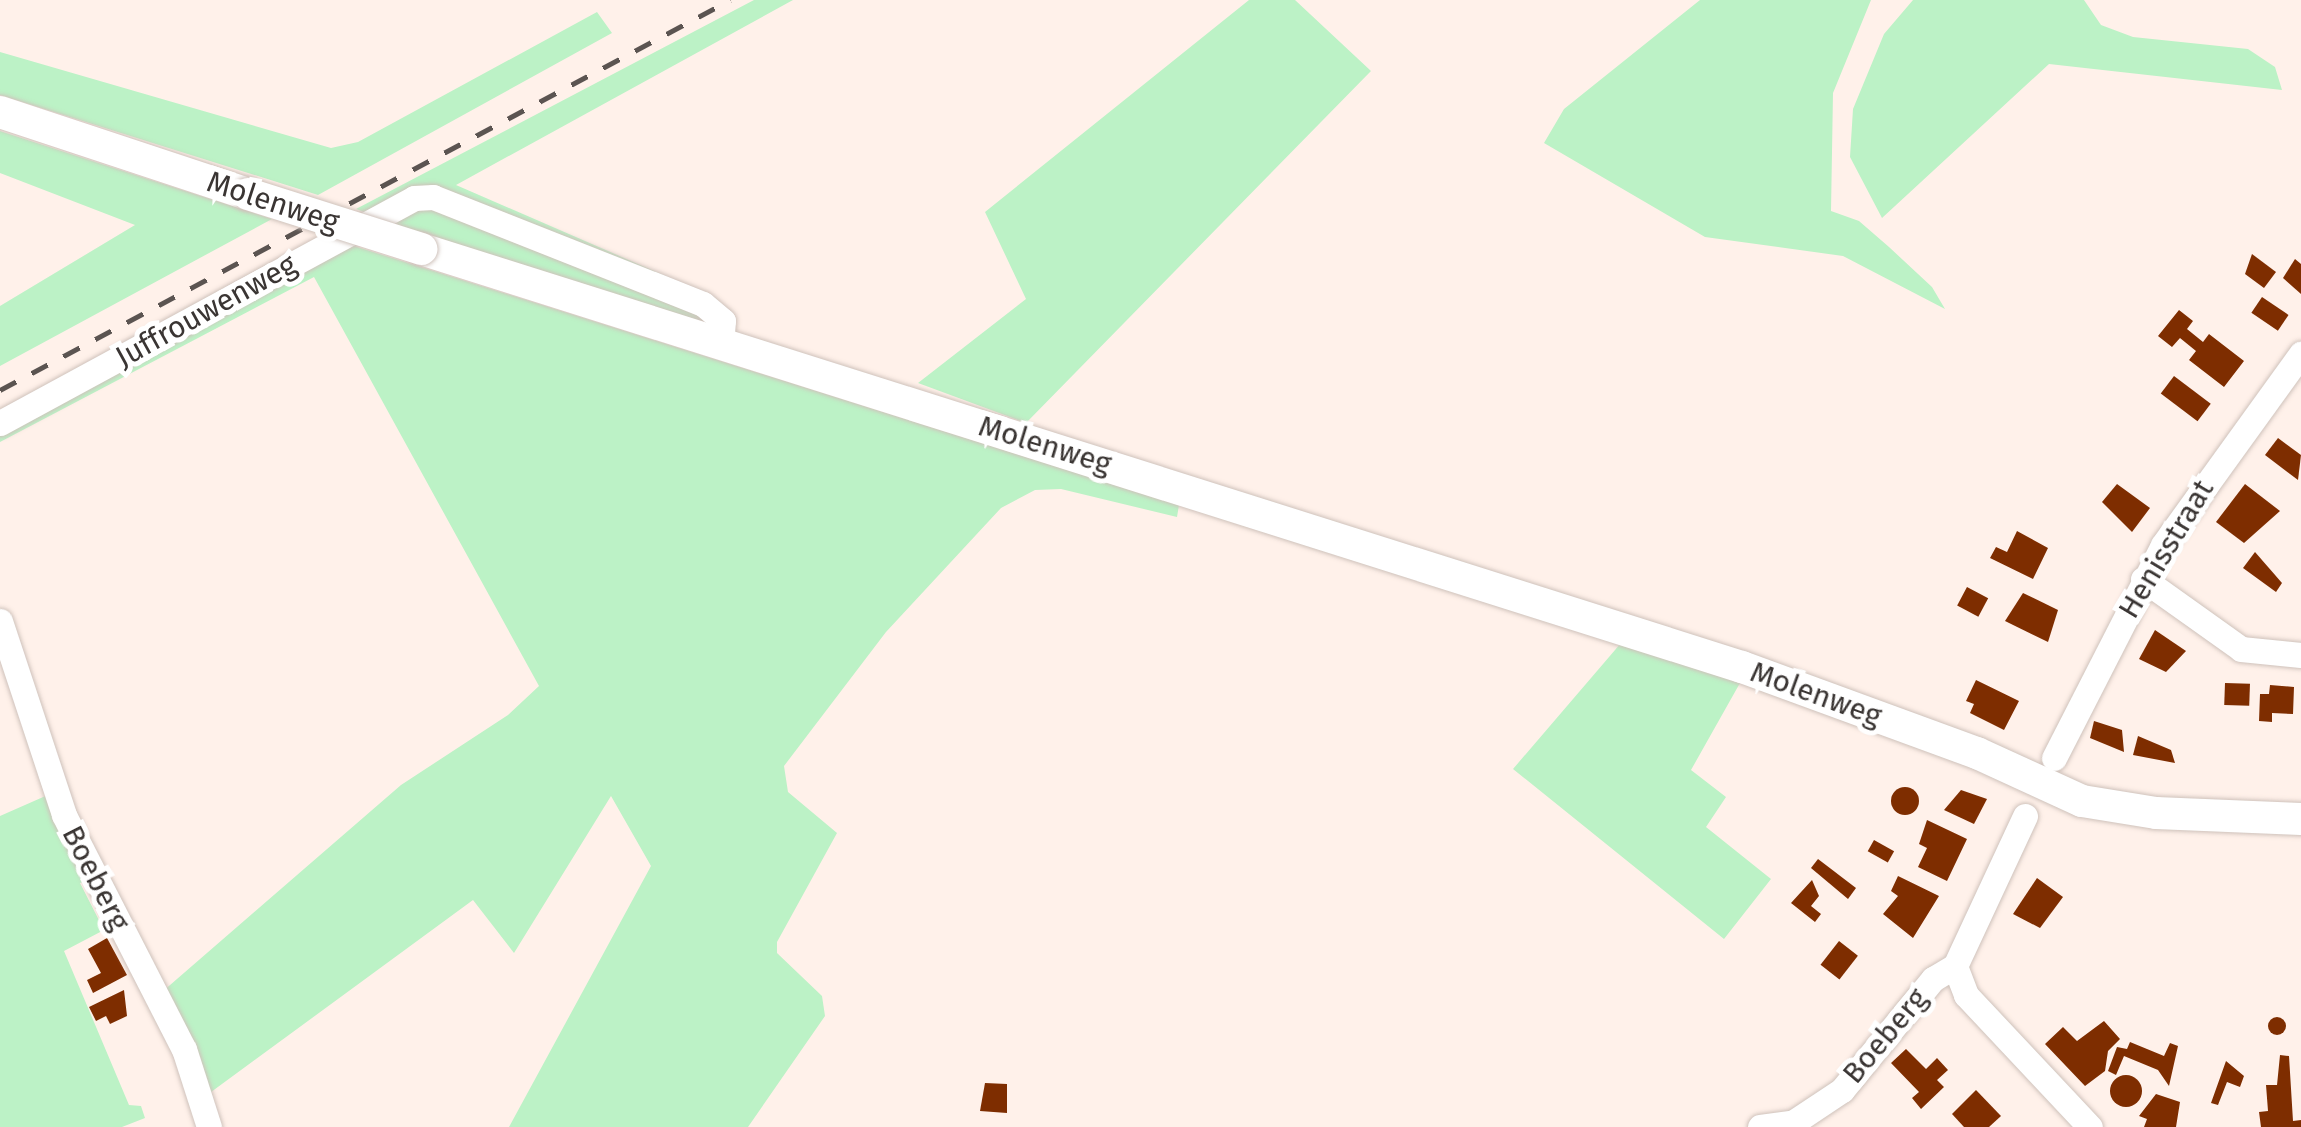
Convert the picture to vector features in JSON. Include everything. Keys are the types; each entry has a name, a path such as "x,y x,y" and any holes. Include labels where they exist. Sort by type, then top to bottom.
{"main road":[{"name":"Molenweg","path":"0,112 421,249 1511,591 1977,754 2082,801 2193,812"},
{"path":"1977,754 2193,812 2301,820"}],"street":[{"name":"Juffrouwenweg","path":"0,423 414,198 433,197 703,304 722,321 721,343"},
{"name":"Henisstraat","path":"2054,758 2142,578 2301,354"},
{"path":"2142,578 2241,649 2301,655"},
{"name":"Boeberg","path":"0,621 42,762 184,1048 209,1127"},
{"path":"2025,816 1955,966 1966,995 2090,1127"},
{"name":"Boeberg","path":"1760,1127 1794,1122 1842,1090 1933,979 1955,966"}],"green space":[{"path":"754,0 793,0 456,185 684,284 444,194 370,214 356,209"},
{"path":"1249,0 1295,0 1371,71 1026,423 918,383 1026,299 985,212"},
{"path":"1700,0 1871,0 1833,93 1831,211 1859,221 1932,287 1945,309 1843,256 1705,237 1544,143 1564,109"},
{"path":"1913,0 2084,0 2101,25 2133,37 2248,49 2275,67 2282,90 2049,64 1882,218 1850,157 1853,109 1884,34"},
{"path":"597,12 612,33 318,195 0,95 0,52 331,148 358,142"},
{"path":"0,131 272,219 0,366 0,306 135,225 0,173"},
{"path":"418,204 702,311 709,324 390,223"},
{"path":"351,245 1179,505 1177,517 1061,489 1035,490 1001,508 886,632 784,766 788,792 837,833 777,942 777,953 822,996 825,1016 748,1127 509,1127 651,866 611,796 514,953 473,900 207,1095 162,992 401,785 508,715 539,686 314,277 0,442 0,430"},
{"path":"1621,643 1740,683 1691,770 1726,797 1706,827 1771,879 1724,939 1513,769"},
{"path":"50,794 92,880 80,883 104,930 64,951 129,1105 141,1106 145,1118 122,1127 0,1127 0,816"}],"building":[{"path":"2252,254 2276,272 2264,288 2245,274"},
{"path":"2295,259 2301,264 2301,294 2283,278"},
{"path":"2262,297 2289,315 2278,331 2251,313"},
{"path":"2179,310 2193,321 2187,329 2203,342 2209,334 2244,361 2224,387 2189,360 2196,351 2180,338 2172,347 2158,336"},
{"path":"2174,376 2211,404 2197,421 2161,394"},
{"path":"2278,438 2301,455 2298,480 2265,455"},
{"path":"2117,484 2150,508 2132,532 2102,502"},
{"path":"2245,484 2280,511 2244,543 2216,522"},
{"path":"2017,531 2048,548 2033,579 1990,558 1996,547 2007,552"},
{"path":"2255,552 2282,583 2276,592 2243,568"},
{"path":"1967,587 1988,598 1978,617 1957,606"},
{"path":"2023,593 2058,610 2048,642 2005,621"},
{"path":"2155,630 2186,651 2166,672 2139,659"},
{"path":"1976,680 2019,701 2004,730 1970,713 1974,704 1966,701"},
{"path":"2225,683 2250,684 2249,706 2224,705"},
{"path":"2270,685 2294,687 2293,714 2272,713 2272,722 2259,721 2260,694 2269,694"},
{"path":"2094,721 2122,730 2124,752 2090,738"},
{"path":"2138,736 2171,750 2175,763 2133,755"},
{"path":"1905,787 1915,791 1919,801 1915,811 1905,815 1895,811 1891,801 1895,791"},
{"path":"1961,790 1987,799 1974,824 1944,810"},
{"path":"1927,820 1967,839 1947,881 1918,867 1927,848 1919,844"},
{"path":"1874,840 1894,851 1888,863 1868,851"},
{"path":"1818,859 1856,888 1848,899 1811,868"},
{"path":"1898,876 1939,896 1913,938 1883,914 1898,896 1891,891"},
{"path":"2037,878 2063,897 2040,928 2013,914"},
{"path":"1812,880 1819,896 1811,906 1821,914 1815,922 1791,903"},
{"path":"107,938 127,975 93,993 87,980 101,973 88,949"},
{"path":"1839,941 1858,956 1839,979 1821,965"},
{"path":"124,990 127,1016 110,1024 106,1016 96,1021 89,1007"},
{"path":"2277,1017 2284,1019 2284,1033 2277,1035 2270,1033 2268,1026 2270,1019"},
{"path":"2104,1021 2120,1039 2108,1051 2105,1071 2085,1086 2045,1044 2063,1027 2077,1041"},
{"path":"2130,1042 2164,1056 2170,1043 2178,1046 2169,1086 2158,1070 2124,1056 2116,1075 2108,1071 2117,1047 2127,1049"},
{"path":"1906,1049 1926,1069 1937,1058 1948,1070 1937,1080 1944,1087 1921,1109 1912,1098 1919,1092 1891,1063"},
{"path":"2280,1055 2289,1056 2293,1121 2301,1120 2301,1127 2261,1127 2259,1112 2268,1111 2266,1085 2277,1085"},
{"path":"2226,1061 2244,1076 2240,1087 2227,1082 2218,1105 2211,1103"},
{"path":"2126,1075 2137,1080 2142,1091 2137,1102 2126,1107 2115,1102 2110,1091 2115,1080"},
{"path":"985,1083 1007,1084 1007,1113 980,1111"},
{"path":"1976,1090 2001,1116 1989,1127 1964,1127 1952,1114"},
{"path":"2156,1094 2180,1102 2176,1127 2144,1127 2147,1119 2139,1116"}],"railway":[{"path":"0,390 730,0"}]}
